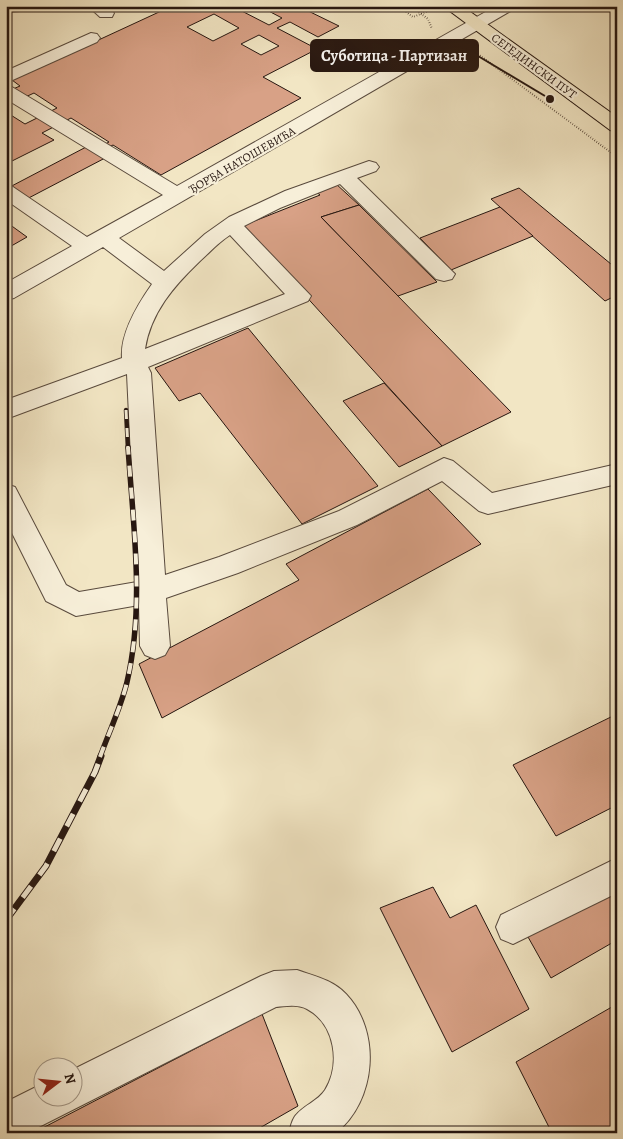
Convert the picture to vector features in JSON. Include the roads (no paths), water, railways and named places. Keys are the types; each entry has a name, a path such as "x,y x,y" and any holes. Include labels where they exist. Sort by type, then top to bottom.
{"main road":[{"name":"СЕГЕДИНСКИ ПУТ","path":"451,6 617,126"}],"street":[{"name":"ЂОРЂА НАТОШЕВИЋА","path":"6,293 179,196 508,6"},
{"path":"6,78 91,38"},
{"path":"6,91 179,196"},
{"path":"154,646 139,373 134,363 133,346 147,310 164,282 220,232 250,215 302,192 369,167"},
{"path":"344,176 444,274"},
{"path":"6,191 164,282"},
{"path":"6,410 134,363 300,296 232,225"},
{"path":"6,494 56,594 76,604 152,592 228,565 348,518 444,468 488,504 617,474"},
{"path":"513,926 617,875"},
{"path":"82,1085 274,989 287,986 316,993 329,1001 340,1013 344,1021 352,1049 348,1084 338,1104 309,1129"},
{"path":"6,1123 39,1106"}],"railway":[{"path":"126,410 128,449"},
{"path":"100,757 127,682 135,624 137,594 135,535 128,447"},
{"path":"6,920 46,866 95,772 101,756"}],"place":[{"name":"Суботица - Партизан","path":"550,99"}]}
